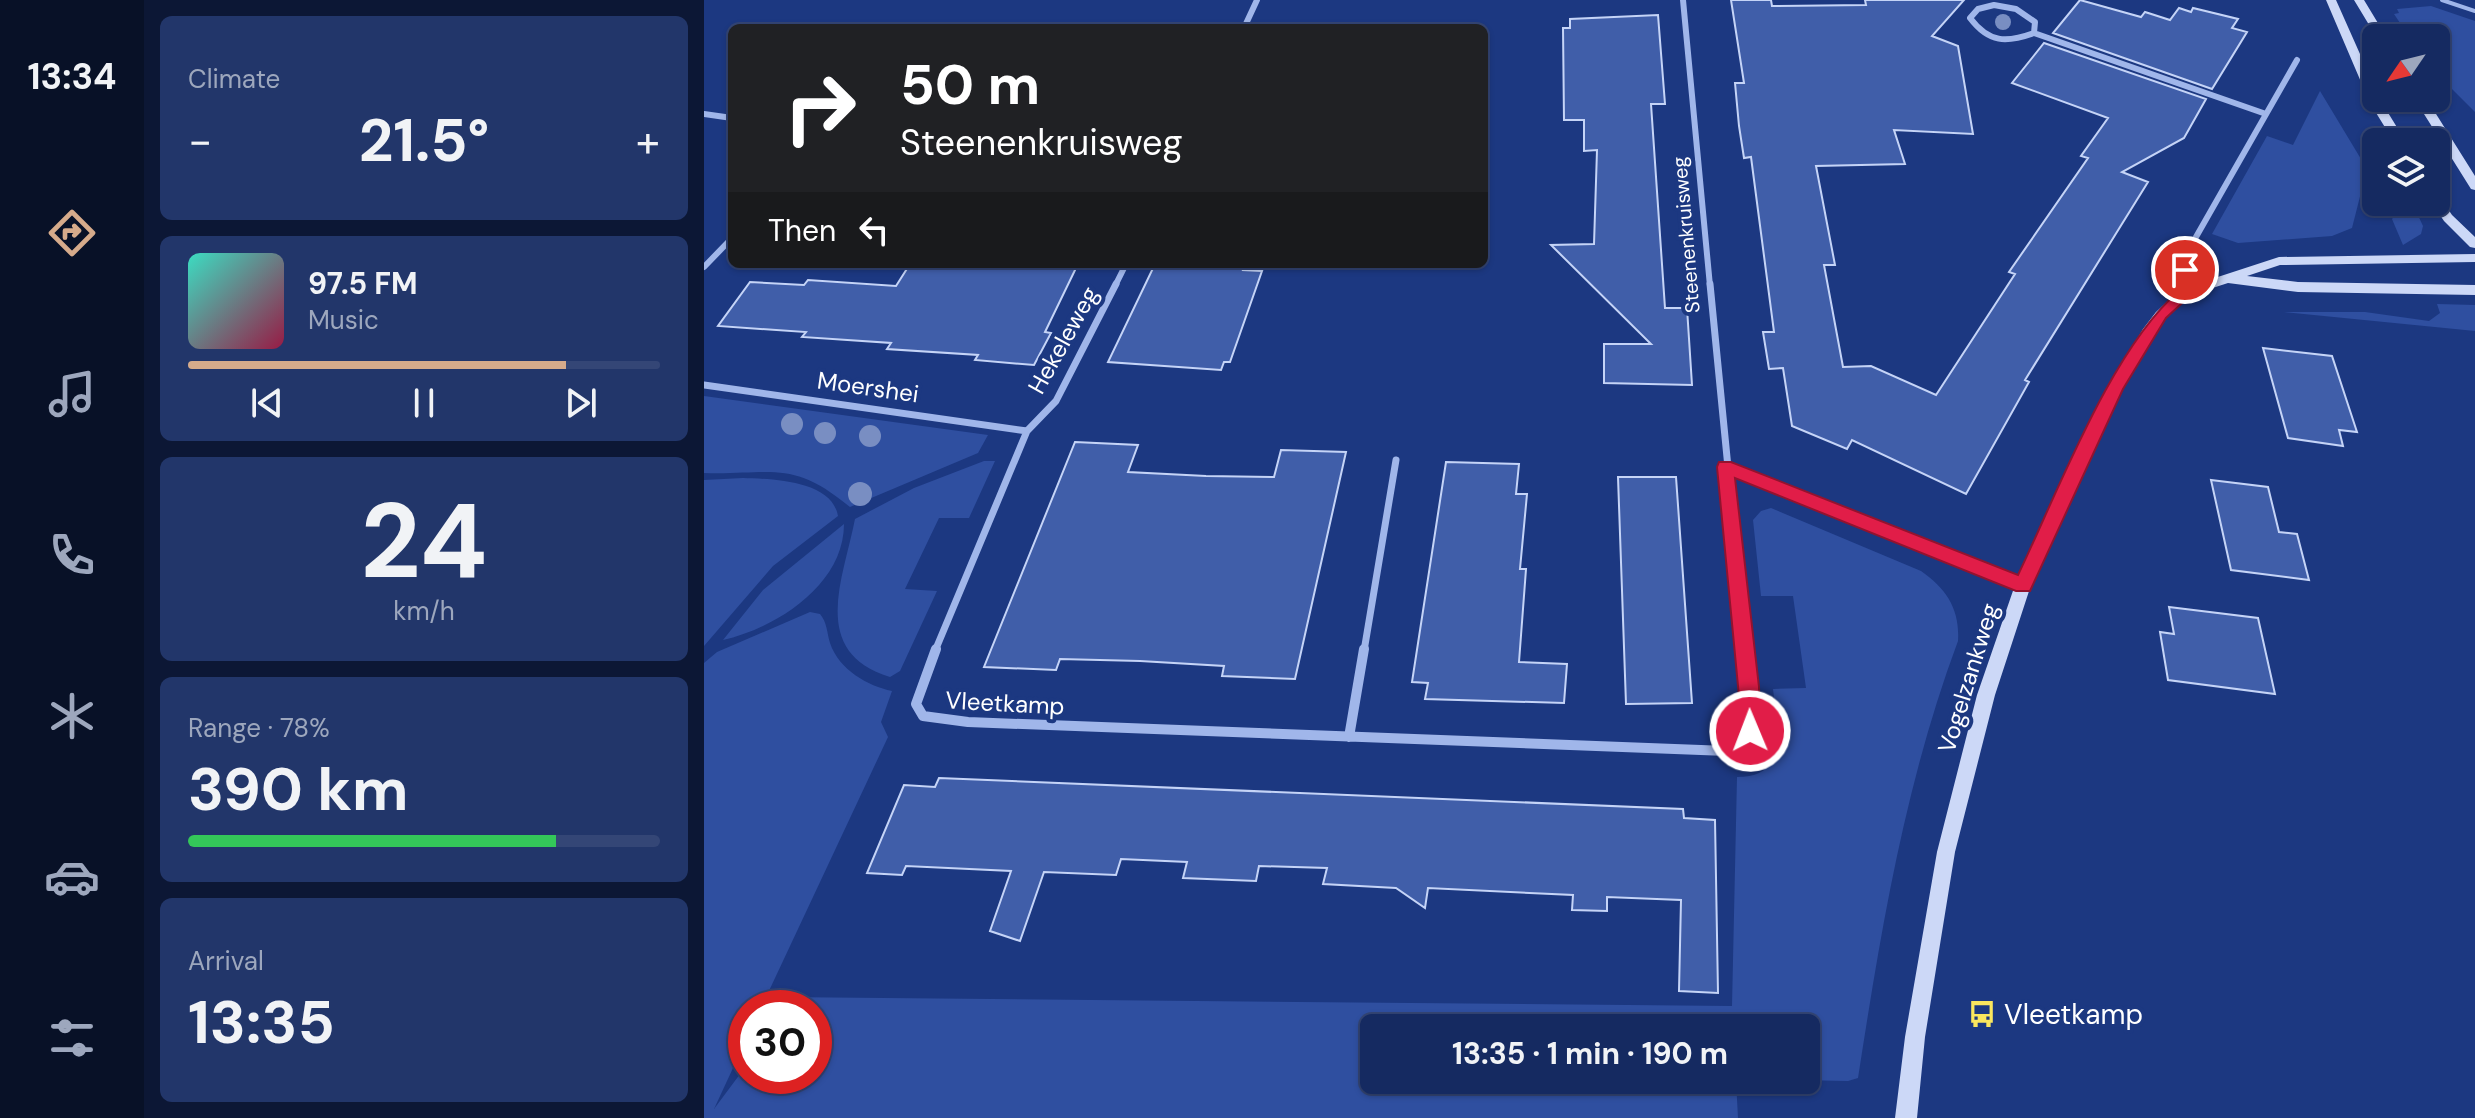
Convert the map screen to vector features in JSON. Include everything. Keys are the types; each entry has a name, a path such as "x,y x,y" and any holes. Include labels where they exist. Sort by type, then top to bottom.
{"street":[{"path":"1246,24 1257,0"},
{"name":"Steenenkruisweg","path":"1683,0 1725,467 1749,687 1750,731 1742,741"},
{"path":"2331,0 2376,103 2391,128"},
{"path":"2359,0 2374,24"},
{"path":"2034,33 2035,22 2014,8 1985,6 1970,18 1975,29 1991,38 2012,41 2034,33 2266,114"},
{"path":"2186,292 2188,251 2297,60"},
{"path":"2429,112 2475,186"},
{"path":"704,114 728,117"},
{"path":"2450,216 2475,244"},
{"path":"704,267 728,242"},
{"name":"Vogelzankweg","path":"1906,1118 1915,1037 1946,852 1986,695 2023,585 2115,388 2161,315 2186,292 2279,261 2475,258"},
{"name":"Hekeleweg","path":"1027,431 1056,401 1124,268"},
{"name":"Vogelzankweg","path":"2231,279 2298,287 2475,290"},
{"name":"Moershei","path":"704,385 1027,431"},
{"name":"Vleetkamp","path":"1027,431 920,687 916,708 923,716 968,722 1727,751 1742,741"},
{"path":"1349,737 1396,460"},
{"path":"1725,467 2023,585"}],"lane":[{"path":"2442,0 2460,2 2475,11"}],"shaded area":[{"path":"2431,6 2475,21 2475,112 2450,87 2450,24 2401,24 2394,14 2399,13 2397,9"},
{"path":"2320,91 2362,161 2362,189 2352,228 2332,236 2238,243 2212,234 2267,136 2293,145"},
{"path":"2395,216 2418,216 2423,226 2421,234 2403,245 2392,219"},
{"path":"2437,304 2475,305 2475,331 2284,312 2365,312 2429,321 2440,313"},
{"path":"704,396 988,435 978,453 850,507 830,492 797,476 765,472 704,473"},
{"path":"984,461 995,461 969,518 939,518 905,589 937,591 900,671 890,677 865,666 849,650 840,632 838,612 839,589 855,519 914,488"},
{"path":"743,478 784,481 813,488 825,495 838,516 773,566 704,646 704,480"},
{"path":"1771,508 1921,571 1945,593 1957,620 1958,641 1923,748 1897,857 1858,1078 1820,1080 1820,1014 1360,1014 1360,1094 1737,1094 1738,1118 704,1118 704,663 717,652 810,612 822,617 834,653 847,669 864,681 892,691 881,722 888,737 769,990 728,990 728,1079 714,1109 728,1090 728,1094 832,1094 832,998 1732,1006 1737,777 1755,775 1774,759 1778,733 1773,689 1806,688 1793,596 1761,596 1753,520 1761,511"},
{"path":"844,524 841,546 833,566 820,584 785,614 723,640 763,590"}],"building":[{"path":"1731,0 1771,0 1772,6 1866,5 1865,0 1964,0 1932,36 1958,46 1973,134 1894,130 1905,164 1816,166 1835,265 1824,265 1843,367 1871,366 1936,395 2015,274 2009,272 2088,158 2081,156 2108,118 2012,83 2044,43 2206,99 2184,138 2122,172 2148,182 2025,380 2029,382 1966,494 1852,440 1847,449 1792,426 1783,368 1769,369 1763,332 1774,332 1751,157 1744,158 1739,126 1735,83 1744,83"},
{"path":"2080,0 2141,17 2145,12 2170,20 2179,8 2191,12 2193,8 2238,19 2232,28 2247,32 2212,89 2053,33"},
{"path":"1658,15 1665,104 1651,104 1665,308 1687,308 1692,385 1604,383 1604,344 1651,344 1551,245 1594,244 1597,150 1584,151 1584,120 1564,120 1563,28 1570,28 1570,19"},
{"path":"907,268 1076,268 1045,332 1051,333 1034,365 975,360 978,355 887,349 891,343 802,337 806,332 718,326 750,282 804,285 808,280 896,286"},
{"path":"1153,268 1244,268 1262,271 1230,362 1224,362 1221,370 1108,362"},
{"path":"2263,348 2332,356 2357,432 2339,430 2343,446 2288,438"},
{"path":"1075,442 1138,445 1128,472 1206,476 1274,477 1281,450 1346,452 1295,679 1222,676 1224,666 1140,661 1060,659 1056,670 984,667"},
{"path":"1446,462 1519,464 1516,494 1527,494 1520,569 1526,569 1519,662 1567,664 1564,703 1425,699 1428,683 1412,682"},
{"path":"1618,477 1676,477 1692,703 1626,704"},
{"path":"2211,480 2268,487 2279,532 2297,534 2309,580 2231,570"},
{"path":"2169,607 2258,618 2275,694 2168,680 2160,632 2174,634"},
{"path":"939,778 1683,809 1684,818 1715,820 1718,993 1679,991 1681,900 1607,897 1607,911 1572,910 1573,895 1428,888 1425,908 1396,888 1323,884 1327,868 1259,866 1256,881 1183,878 1187,862 1121,859 1116,875 1044,872 1020,941 990,931 1011,871 906,866 902,875 867,873 904,785 935,787"}],"place":[{"name":"Vleetkamp","path":"1982,1014"}],"route":[{"path":"1750,731 1749,687 1725,467 2023,585 2115,388 2161,315 2186,292 2185,270"}]}
